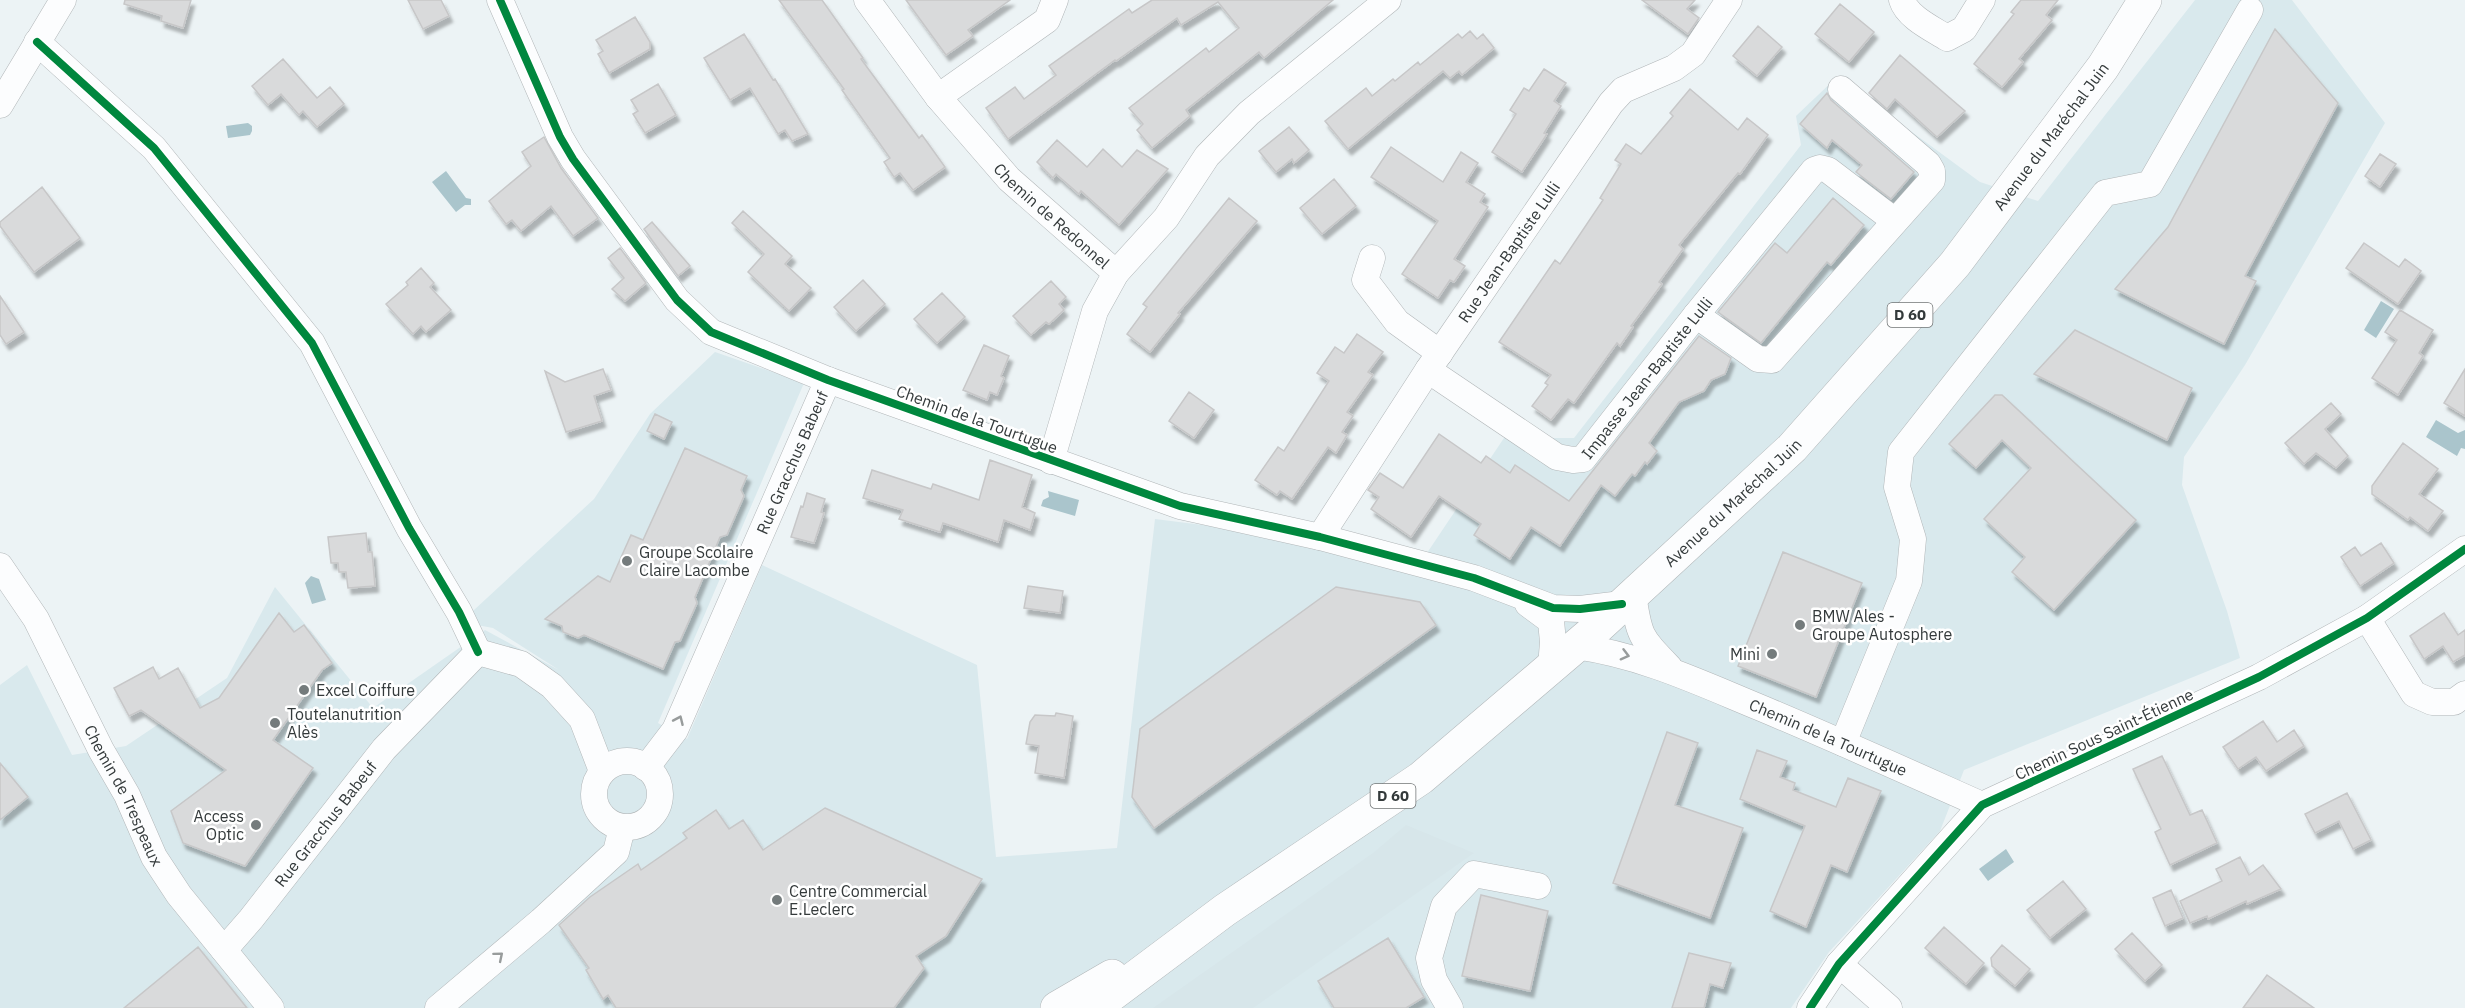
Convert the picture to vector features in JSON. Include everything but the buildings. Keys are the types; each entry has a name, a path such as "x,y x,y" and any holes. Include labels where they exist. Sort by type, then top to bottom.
{"main road":[{"name":"Avenue du Maréchal Juin","path":"1094,1008 1225,910 1421,778 1628,599 1792,448 1955,264 2103,67 2145,0"},
{"name":"Avenue du Maréchal Juin","path":"1057,1008 1225,910"}],"street":[{"path":"0,105 63,0"},
{"name":"Chemin de la Tourtugue","path":"500,0 560,137 573,159 677,300 711,332 828,380 1180,506 1320,537 1474,578 1553,608 1580,609 1628,599 1643,640 1673,671"},
{"name":"Chemin de Redonnel","path":"867,0 939,97 1009,179 1116,273 1095,311 1051,461"},
{"path":"939,97 1047,20 1055,0"},
{"path":"1116,273 1166,218 1207,156 1249,113 1388,0"},
{"name":"Rue Jean-Baptiste Lulli","path":"1320,537 1434,361 1611,103 1623,90 1674,68 1693,54 1729,0"},
{"path":"1902,0 1904,6 1927,26 1947,38 1964,29 1982,0"},
{"path":"1843,743 1909,581 1913,539 1898,487 1901,452 2105,193 2150,184 2250,10"},
{"path":"36,42 154,148 312,343 409,528 459,612 478,652 521,664 552,686 582,719 602,771"},
{"path":"1696,315 1758,359 1772,360 1932,180 1932,171 1928,164 1841,89"},
{"name":"Impasse Jean-Baptiste Lulli","path":"1434,361 1557,457 1583,459 1814,170 1820,168 1828,170 1895,221"},
{"path":"1372,258 1365,280 1397,322 1434,361"},
{"name":"Rue Gracchus Babeuf","path":"646,768 675,730 828,380"},
{"name":"Chemin Sous Saint-Étienne","path":"1810,1008 1839,964 1982,805 2259,677 2367,618 2465,549"},
{"name":"Chemin de Trespeaux","path":"0,566 36,619 101,750 128,795 154,857 179,895 272,1008"},
{"name":"Chemin de la Tourtugue","path":"1474,578 1523,600 1551,621 1553,642 1551,667"},
{"path":"2367,618 2414,694 2432,702 2454,702 2465,694"},
{"name":"Chemin de la Tourtugue","path":"1575,646 1627,655 1673,671 1982,805"},
{"name":"Rue Gracchus Babeuf","path":"224,950 251,919 384,749 478,652"},
{"path":"626,760 639,763 646,768 653,773 660,787 659,803 651,817 638,826 622,828 608,822 598,812 593,798 595,783 602,771 613,763 626,760"},
{"path":"438,1008 461,997 616,852 622,828"},
{"path":"1444,1006 1434,980 1429,957 1444,906 1474,874 1538,886"},
{"path":"1839,964 1889,1008"}],"shaded area":[{"path":"2195,0 2292,0 2385,123 2245,365 2184,457 2182,485 2227,611 2240,658 1964,770 1940,831 1829,952 1791,1008 0,1008 0,685 27,665 72,755 126,746 227,678 275,587 373,708 485,630 559,670 493,628 461,622 594,499 650,414 715,352 804,383 658,723 687,739 762,565 977,665 996,857 1117,848 1155,519 1427,553 1504,438 1574,438 1801,145 1796,116 1837,77 1980,182 2038,201"},
{"path":"1406,825 1474,853 1253,1008 1153,1008 1373,853"}],"water":[{"path":"248,123 252,126 250,135 228,138 226,126"},
{"path":"446,171 466,198 471,199 471,205 465,205 456,212 432,182"},
{"path":"2381,301 2394,309 2376,338 2364,330"},
{"path":"2436,420 2458,433 2465,430 2465,449 2461,448 2457,456 2426,437"},
{"path":"1048,491 1079,500 1075,516 1041,506 1043,500 1049,497"},
{"path":"311,576 319,579 326,600 312,604 305,583"},
{"path":"2006,849 2014,862 1988,881 1979,869"}],"cycle path":[{"path":"500,0 560,137 573,159 677,300 711,332 828,380 1180,506 1320,537 1474,578 1553,608 1580,609 1622,604"},
{"path":"37,42 154,148 312,343 409,528 459,612 478,652"},
{"path":"1810,1008 1839,964 1982,805 2259,677 2367,618 2465,549"}],"place":[{"name":"Groupe Scolaire Claire Lacombe","path":"627,561"},
{"name":"BMW Ales - Groupe Autosphere","path":"1800,625"},
{"name":"Mini","path":"1772,654"},
{"name":"Excel Coiffure","path":"304,690"},
{"name":"Toutelanutrition Alès","path":"275,723"},
{"name":"Access Optic","path":"256,825"},
{"name":"Centre Commercial E.Leclerc","path":"777,900"}]}
